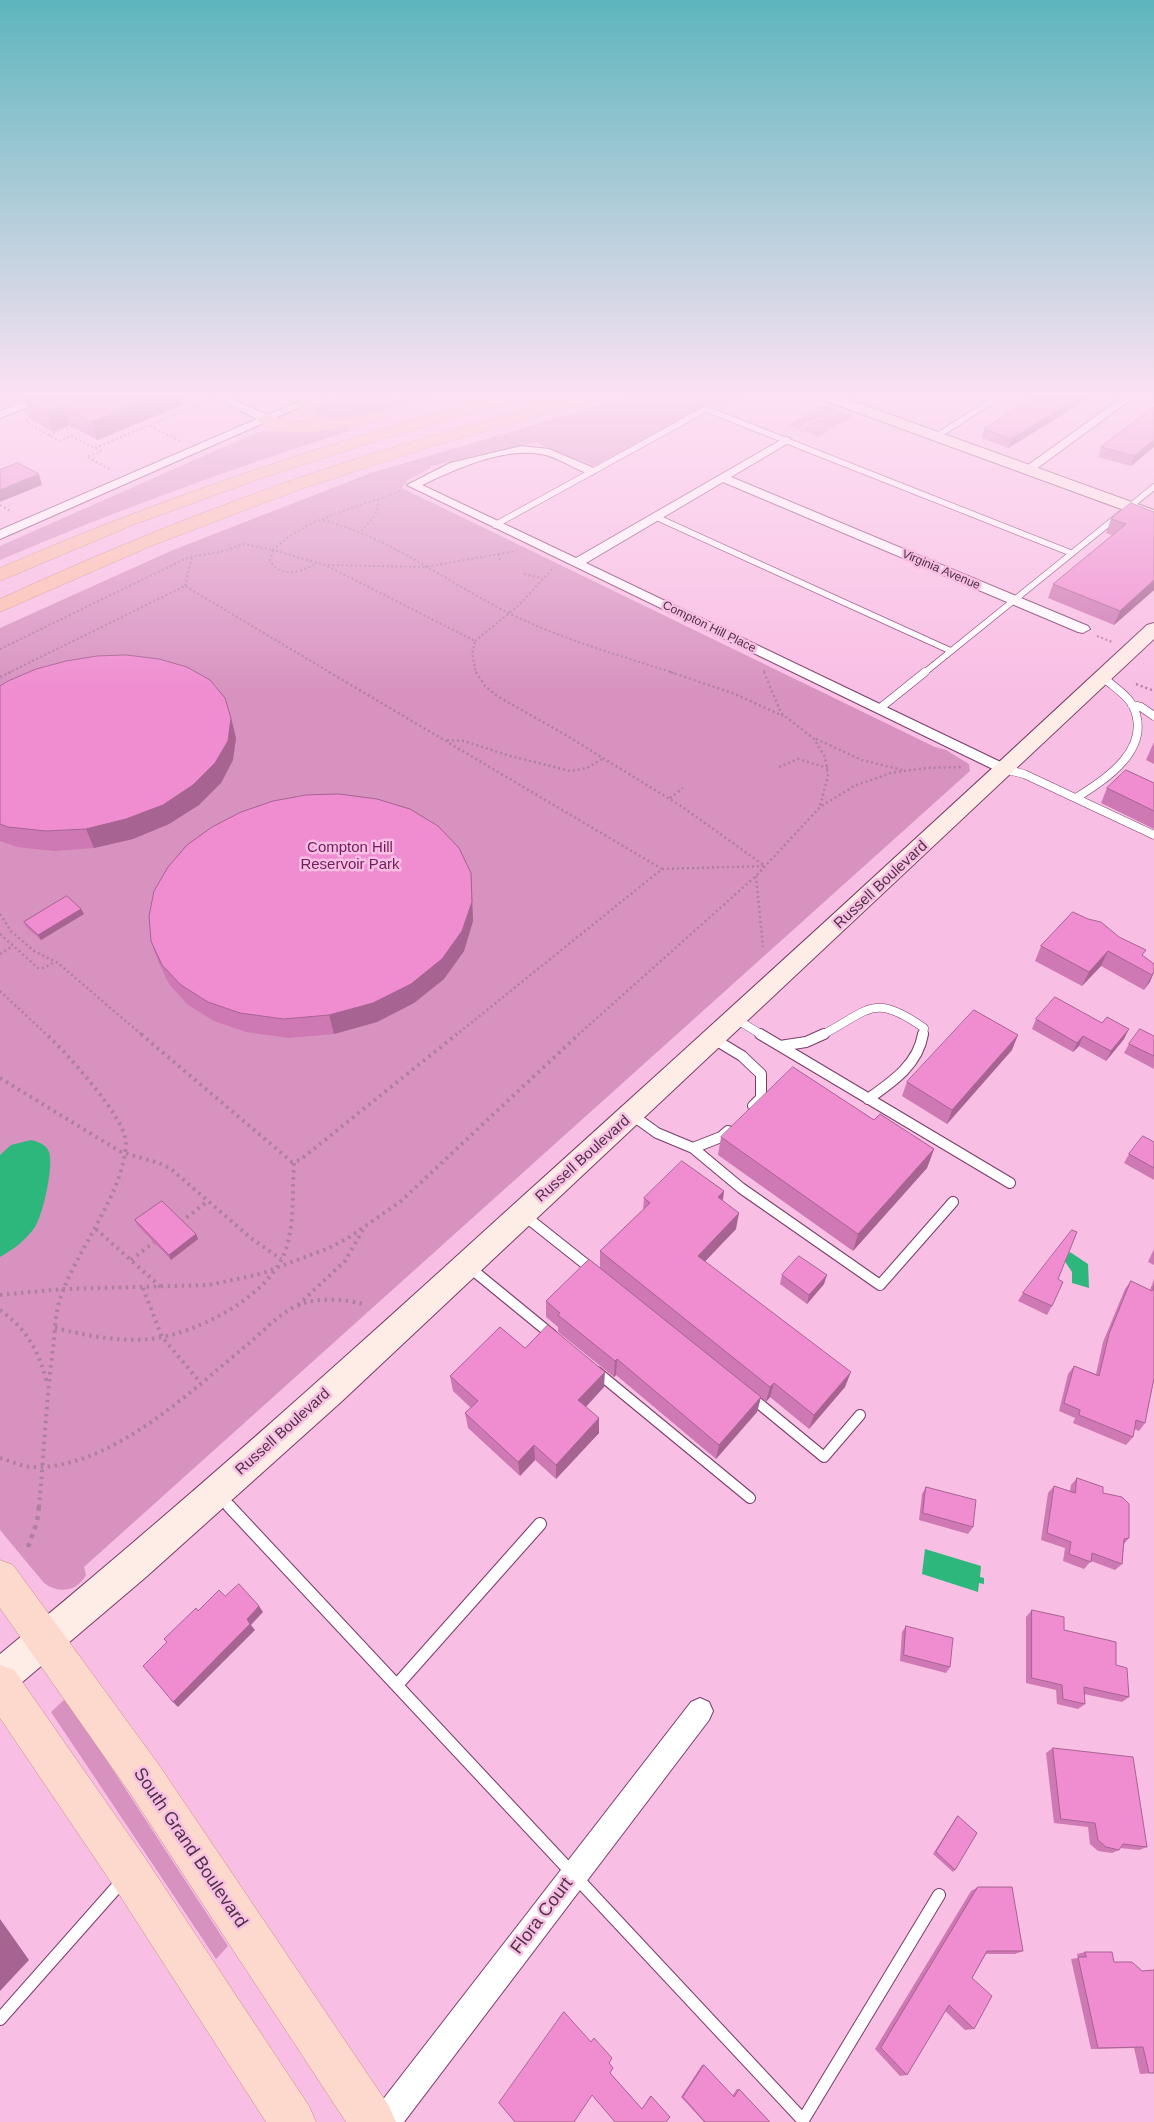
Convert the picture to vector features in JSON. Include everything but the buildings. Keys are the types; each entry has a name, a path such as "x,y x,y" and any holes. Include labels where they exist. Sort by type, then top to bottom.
{"highway":[{"path":"0,575 87,538 201,494"},
{"path":"0,606 33,590 183,527 273,494"},
{"path":"0,611 33,590"}],"main road":[{"path":"1094,494 1154,516"},
{"name":"Russell Boulevard","path":"0,1677 124,1576 632,1115 1102,677 1146,640"},
{"name":"South Grand Boulevard","path":"0,1578 46,1639 192,1849 373,2122"},
{"path":"0,1684 130,1873 293,2122"}],"street":[{"path":"0,535 94,494"},
{"name":"Compton Hill Place","path":"432,494 1004,769"},
{"path":"577,564 695,494"},
{"name":"Virginia Avenue","path":"761,494 1083,630"},
{"name":"Flora Court","path":"385,2122 573,1874 700,1711"}],"lane":[{"path":"495,524 550,494"},
{"path":"920,494 1071,554"},
{"path":"879,709 1145,494"},
{"path":"656,516 951,651"},
{"path":"1076,798 1106,779 1124,764 1135,750 1140,735 1136,713 1132,705 1102,677"},
{"path":"1132,705 1141,707 1154,716"},
{"path":"1004,769 1024,774 1154,835"},
{"path":"780,1046 798,1044 814,1039 852,1014 870,1008 884,1006 910,1017 924,1028 922,1043 903,1074 868,1099"},
{"path":"736,1019 1010,1183"},
{"path":"714,1039 742,1056 761,1074 761,1098 748,1111"},
{"path":"632,1115 657,1133 693,1148 741,1188 880,1285 953,1202"},
{"path":"693,1148 722,1138 735,1124"},
{"path":"522,1215 598,1274"},
{"path":"467,1265 559,1341"},
{"path":"590,1366 750,1498"},
{"path":"742,1390 824,1457 860,1415"},
{"path":"216,1492 803,2120 939,1895"},
{"path":"397,1685 540,1524"},
{"path":"0,2019 130,1873"}],"path":[{"path":"318,562 304,570 287,573 272,566 270,561 273,550 289,534 322,519 393,494"},
{"path":"361,531 375,516 379,500"},
{"path":"0,505 16,516"},
{"path":"0,511 6,508"},
{"path":"322,519 361,531 405,550 486,601 510,613 600,649 744,697 782,716 813,737 862,760 905,770"},
{"path":"0,649 185,558 215,554 244,544 325,564 475,640"},
{"path":"325,564 430,566 523,549"},
{"path":"498,554 502,562"},
{"path":"0,678 185,586 192,557"},
{"path":"556,566 542,578 510,613 475,640 472,646 472,661 479,677 489,691 669,798 765,866"},
{"path":"524,574 542,578"},
{"path":"185,586 662,869 765,866"},
{"path":"1083,630 1146,640"},
{"path":"765,667 764,673 782,716"},
{"path":"1131,681 1154,691"},
{"path":"813,737 822,752 828,768 828,783 820,807"},
{"path":"446,740 464,741 507,755 570,771 588,768 604,758"},
{"path":"778,767 789,760 801,758 828,768"},
{"path":"0,1295 63,1289 162,1288 233,1281 274,1269 329,1248 364,1228 400,1202 553,1057 756,876 820,807 854,786 905,770 966,767"},
{"path":"669,798 683,788"},
{"path":"0,915 11,931 26,944 39,954 55,962 289,1161 294,1162 308,1154 662,869"},
{"path":"756,876 764,947"},
{"path":"0,934 41,969 55,962"},
{"path":"0,954 13,946"},
{"path":"0,990 53,1040 104,1099 122,1128 126,1141 125,1154 96,1229 63,1289 55,1328 48,1386 43,1467 37,1522 28,1547"},
{"path":"0,1078 125,1154 161,1163 182,1177 252,1240 281,1258"},
{"path":"55,1328 113,1337 150,1339 162,1337 178,1332 242,1302 258,1291 281,1258 287,1242 294,1162"},
{"path":"181,1222 208,1201"},
{"path":"0,1458 22,1465 43,1467 91,1455 112,1446 154,1419 297,1305 344,1263 355,1250 364,1228"},
{"path":"96,1229 162,1288"},
{"path":"131,1260 154,1242"},
{"path":"143,1288 162,1337 200,1382"},
{"path":"297,1305 335,1301 363,1304"},
{"path":"0,1310 26,1330 40,1359 48,1386"}],"green space":[{"path":"118,494 165,494 0,560 0,546"},
{"name":"Compton Hill Reservoir Park","path":"317,494 414,494 935,747 946,750 969,764 970,771 84,1567 86,1575 78,1585 67,1590 61,1590 49,1587 44,1583 0,1530 0,628 173,550"},
{"path":"66,1698 228,1946 216,1959 51,1712"}],"shaded area":[{"path":"31,1140 44,1145 49,1152 49,1178 44,1201 38,1221 28,1236 0,1257 0,1155 11,1145"},
{"path":"1070,1252 1088,1264 1089,1288 1072,1283 1072,1272 1064,1260"},
{"path":"925,1549 981,1566 980,1577 984,1578 984,1584 979,1583 978,1592 922,1574"}]}
